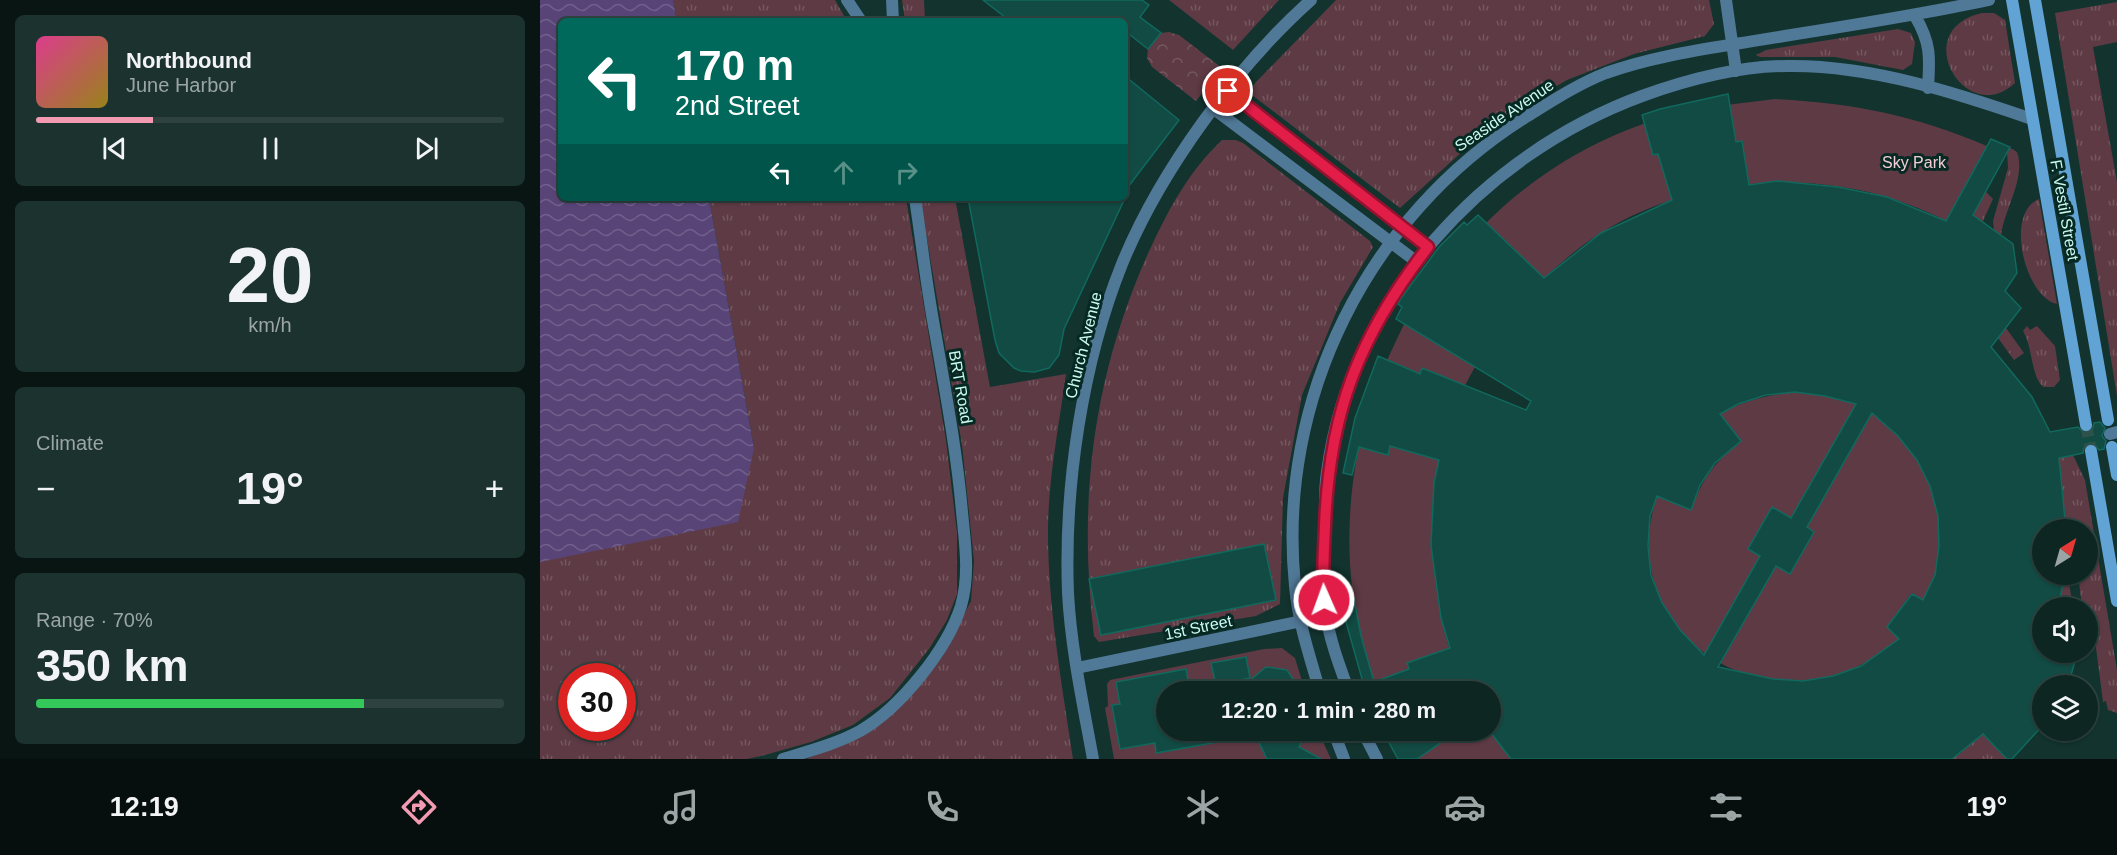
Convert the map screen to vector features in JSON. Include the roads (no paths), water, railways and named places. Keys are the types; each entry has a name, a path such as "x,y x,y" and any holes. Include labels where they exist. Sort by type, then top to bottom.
{"main road":[{"name":"F. Vestil Street","path":"2012,0 2086,425"},
{"name":"F. Vestil Street","path":"2035,0 2108,420"},
{"path":"2112,447 2117,475"},
{"path":"2091,451 2117,602"}],"street":[{"path":"847,0 859,18"},
{"path":"892,0 893,18"},
{"name":"Church Avenue","path":"1093,759 1077,668 1068,594 1068,541 1074,456 1091,367 1105,315 1137,231 1167,177 1228,91 1264,47 1311,0"},
{"path":"1726,0 1736,71"},
{"name":"Seaside Avenue","path":"1317,681 1300,622 1295,586 1294,501 1308,415 1319,378 1348,308 1390,242 1447,176 1476,151 1562,94 1606,74 1650,60 1915,16 1989,0"},
{"path":"1915,16 1926,34 1931,54 1928,88"},
{"path":"1346,681 1326,616 1323,583 1327,473 1335,429 1362,351 1388,302 1428,247 1496,178 1567,129 1617,106 1667,87 1736,71 1792,66 1851,69 1928,88 2032,119"},
{"path":"1228,91 1428,247"},
{"path":"1214,109 1417,262"},
{"name":"BRT Road","path":"783,759 834,744 861,730 880,716 912,685 948,633 960,607 966,582 966,551 957,459 915,201"},
{"name":"1st Street","path":"1077,668 1326,616"},
{"path":"1337,741 1344,759"},
{"path":"1368,741 1377,759"}],"water":[{"path":"540,0 673,0 676,18 558,18 558,201 710,201 754,448 738,522 540,562"}],"tunnel":[{"path":"2086,425 2091,451"}],"park label":[{"name":"Sky Park","path":"1914,162"}]}
